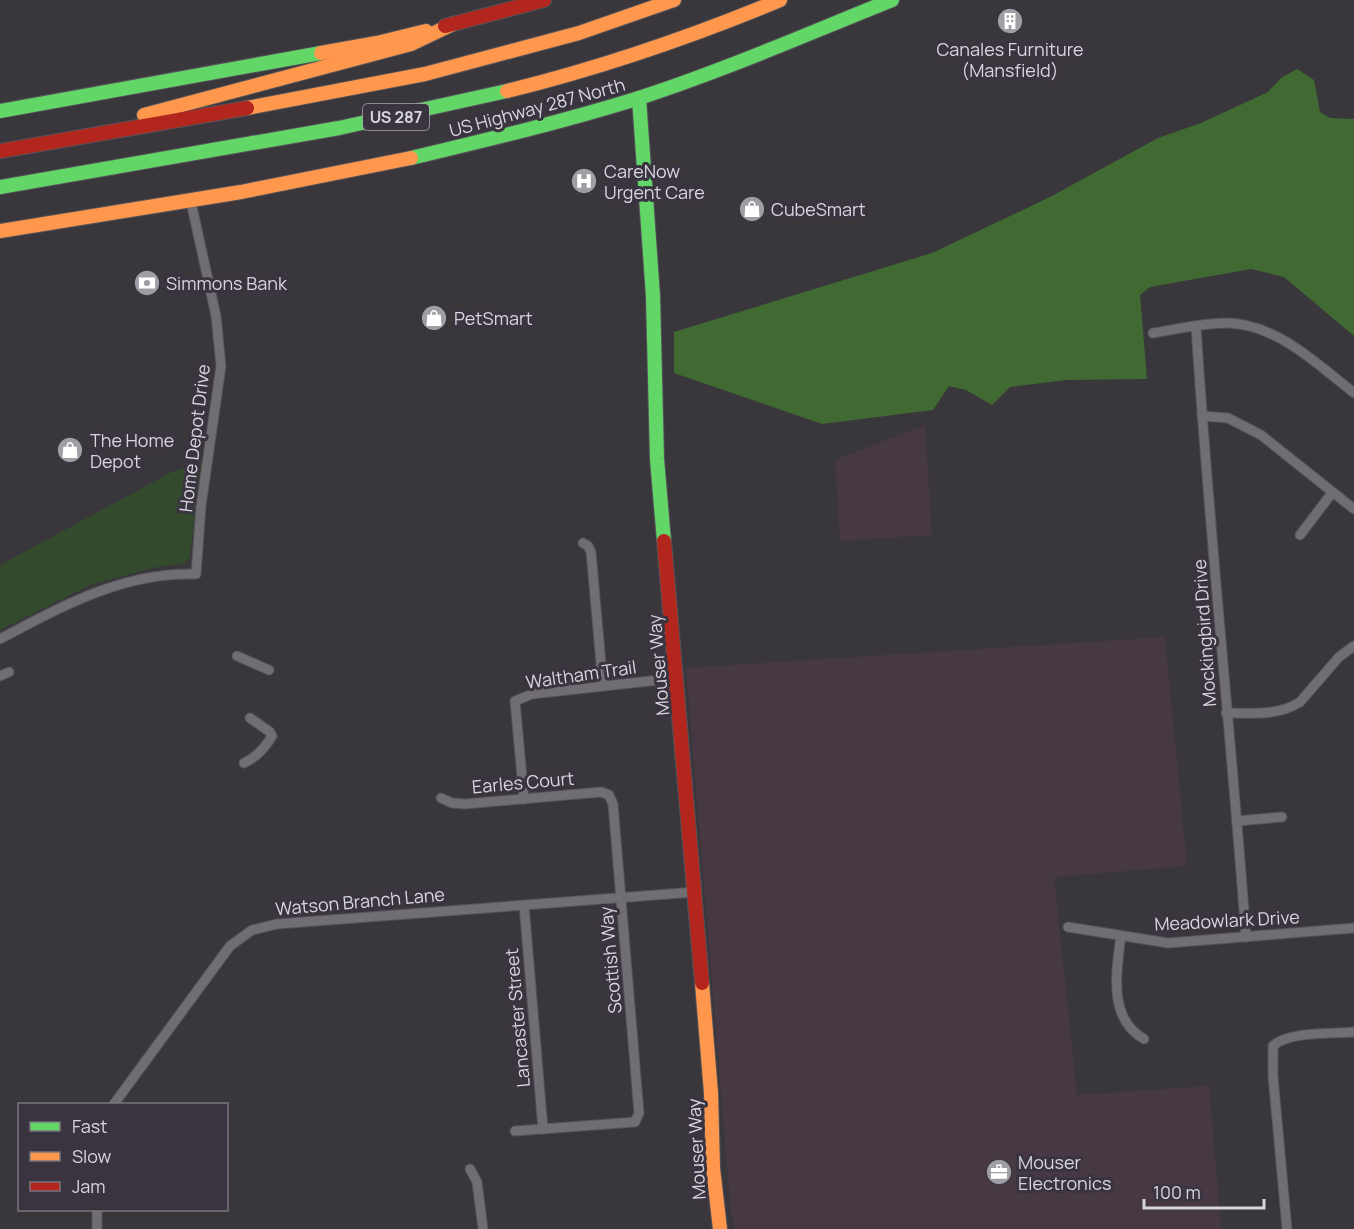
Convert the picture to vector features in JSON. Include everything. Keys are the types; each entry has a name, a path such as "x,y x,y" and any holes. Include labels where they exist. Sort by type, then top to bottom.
{"main road":[{"path":"0,111 377,43 544,0"},
{"name":"US 287","path":"0,151 337,92 425,74 579,33 674,0"},
{"name":"US 287","path":"0,187 446,106 542,83 672,43 780,0"},
{"name":"US Highway 287 North","path":"0,231 191,202 434,153 552,124 639,98 892,0"},
{"path":"0,145 73,132 284,78 411,44 453,24"},
{"name":"Mouser Way","path":"639,98 653,296 657,459 711,1093 712,1168 720,1229"}],"street":[{"name":"Home Depot Drive","path":"0,639 79,598 105,589 158,575 196,574 201,506 214,430 221,366 216,316 191,202"},
{"path":"1153,333 1226,323 1253,327 1283,339 1354,393"},
{"name":"Mockingbird Drive","path":"1196,327 1246,937"},
{"path":"1202,416 1223,417 1245,425 1261,435 1354,509"},
{"path":"1300,535 1332,493"},
{"path":"583,543 591,552 603,686"},
{"path":"1226,713 1270,713 1295,705 1339,657 1354,646"},
{"path":"237,656 269,670"},
{"name":"Waltham Trail","path":"524,799 515,701 532,694 677,678"},
{"path":"244,763 254,758 267,746 272,736 270,732 250,718"},
{"name":"Earles Court","path":"441,798 457,804 601,792 609,795"},
{"name":"Scottish Way","path":"543,1129 635,1122 639,1109 613,804 609,795"},
{"path":"1237,821 1282,817"},
{"name":"Watson Branch Lane","path":"115,1103 230,946 252,930 277,924 695,892"},
{"name":"Lancaster Street","path":"524,905 543,1129"},
{"name":"Meadowlark Drive","path":"1068,927 1168,943 1354,928"},
{"path":"1120,936 1116,979 1122,1019 1128,1027 1144,1039"},
{"path":"1287,1229 1273,1076 1273,1046 1278,1041 1305,1035 1354,1032"},
{"path":"514,1131 543,1129"},
{"path":"470,1169 477,1182 483,1229"},
{"path":"97,1211 97,1229"}],"shaded area":[{"path":"925,425 932,535 840,541 835,460"},
{"path":"1165,637 1187,866 1054,877 1077,1095 1209,1086 1221,1229 735,1229 731,1213 686,668"}],"green space":[{"path":"1297,69 1314,80 1320,112 1330,118 1354,119 1354,336 1284,277 1251,269 1150,287 1140,295 1147,379 1066,380 1010,387 992,405 966,390 949,386 933,410 822,424 674,373 674,332 932,253 1050,197 1158,138 1201,123 1268,92 1281,78"},
{"path":"202,462 189,559 184,563 152,568 90,585 0,630 0,565 172,472"}],"traffic: fast":[{"path":"411,158 552,123 636,99 733,64 892,0"},
{"path":"0,111 321,53"},
{"path":"0,187 339,128 507,91"},
{"path":"639,98 653,296 657,459 664,541"}],"traffic: slow":[{"path":"247,108 425,74 579,33 674,0"},
{"path":"507,91 645,51 780,0"},
{"path":"144,115 411,44 453,24"},
{"path":"321,53 426,31"},
{"path":"0,231 241,192 411,158"},
{"path":"702,983 711,1093 713,1168 720,1229"}],"traffic: jam":[{"path":"445,26 544,0"},
{"path":"0,151 247,108"},
{"path":"664,541 702,983"}],"place":[{"name":"Canales Furniture (Mansfield)","path":"1010,21"},
{"name":"CareNow Urgent Care","path":"584,181"},
{"name":"CubeSmart","path":"752,209"},
{"name":"Simmons Bank","path":"147,283"},
{"name":"PetSmart","path":"434,318"},
{"name":"The Home Depot","path":"70,450"},
{"name":"Mouser Electronics","path":"999,1172"}]}
